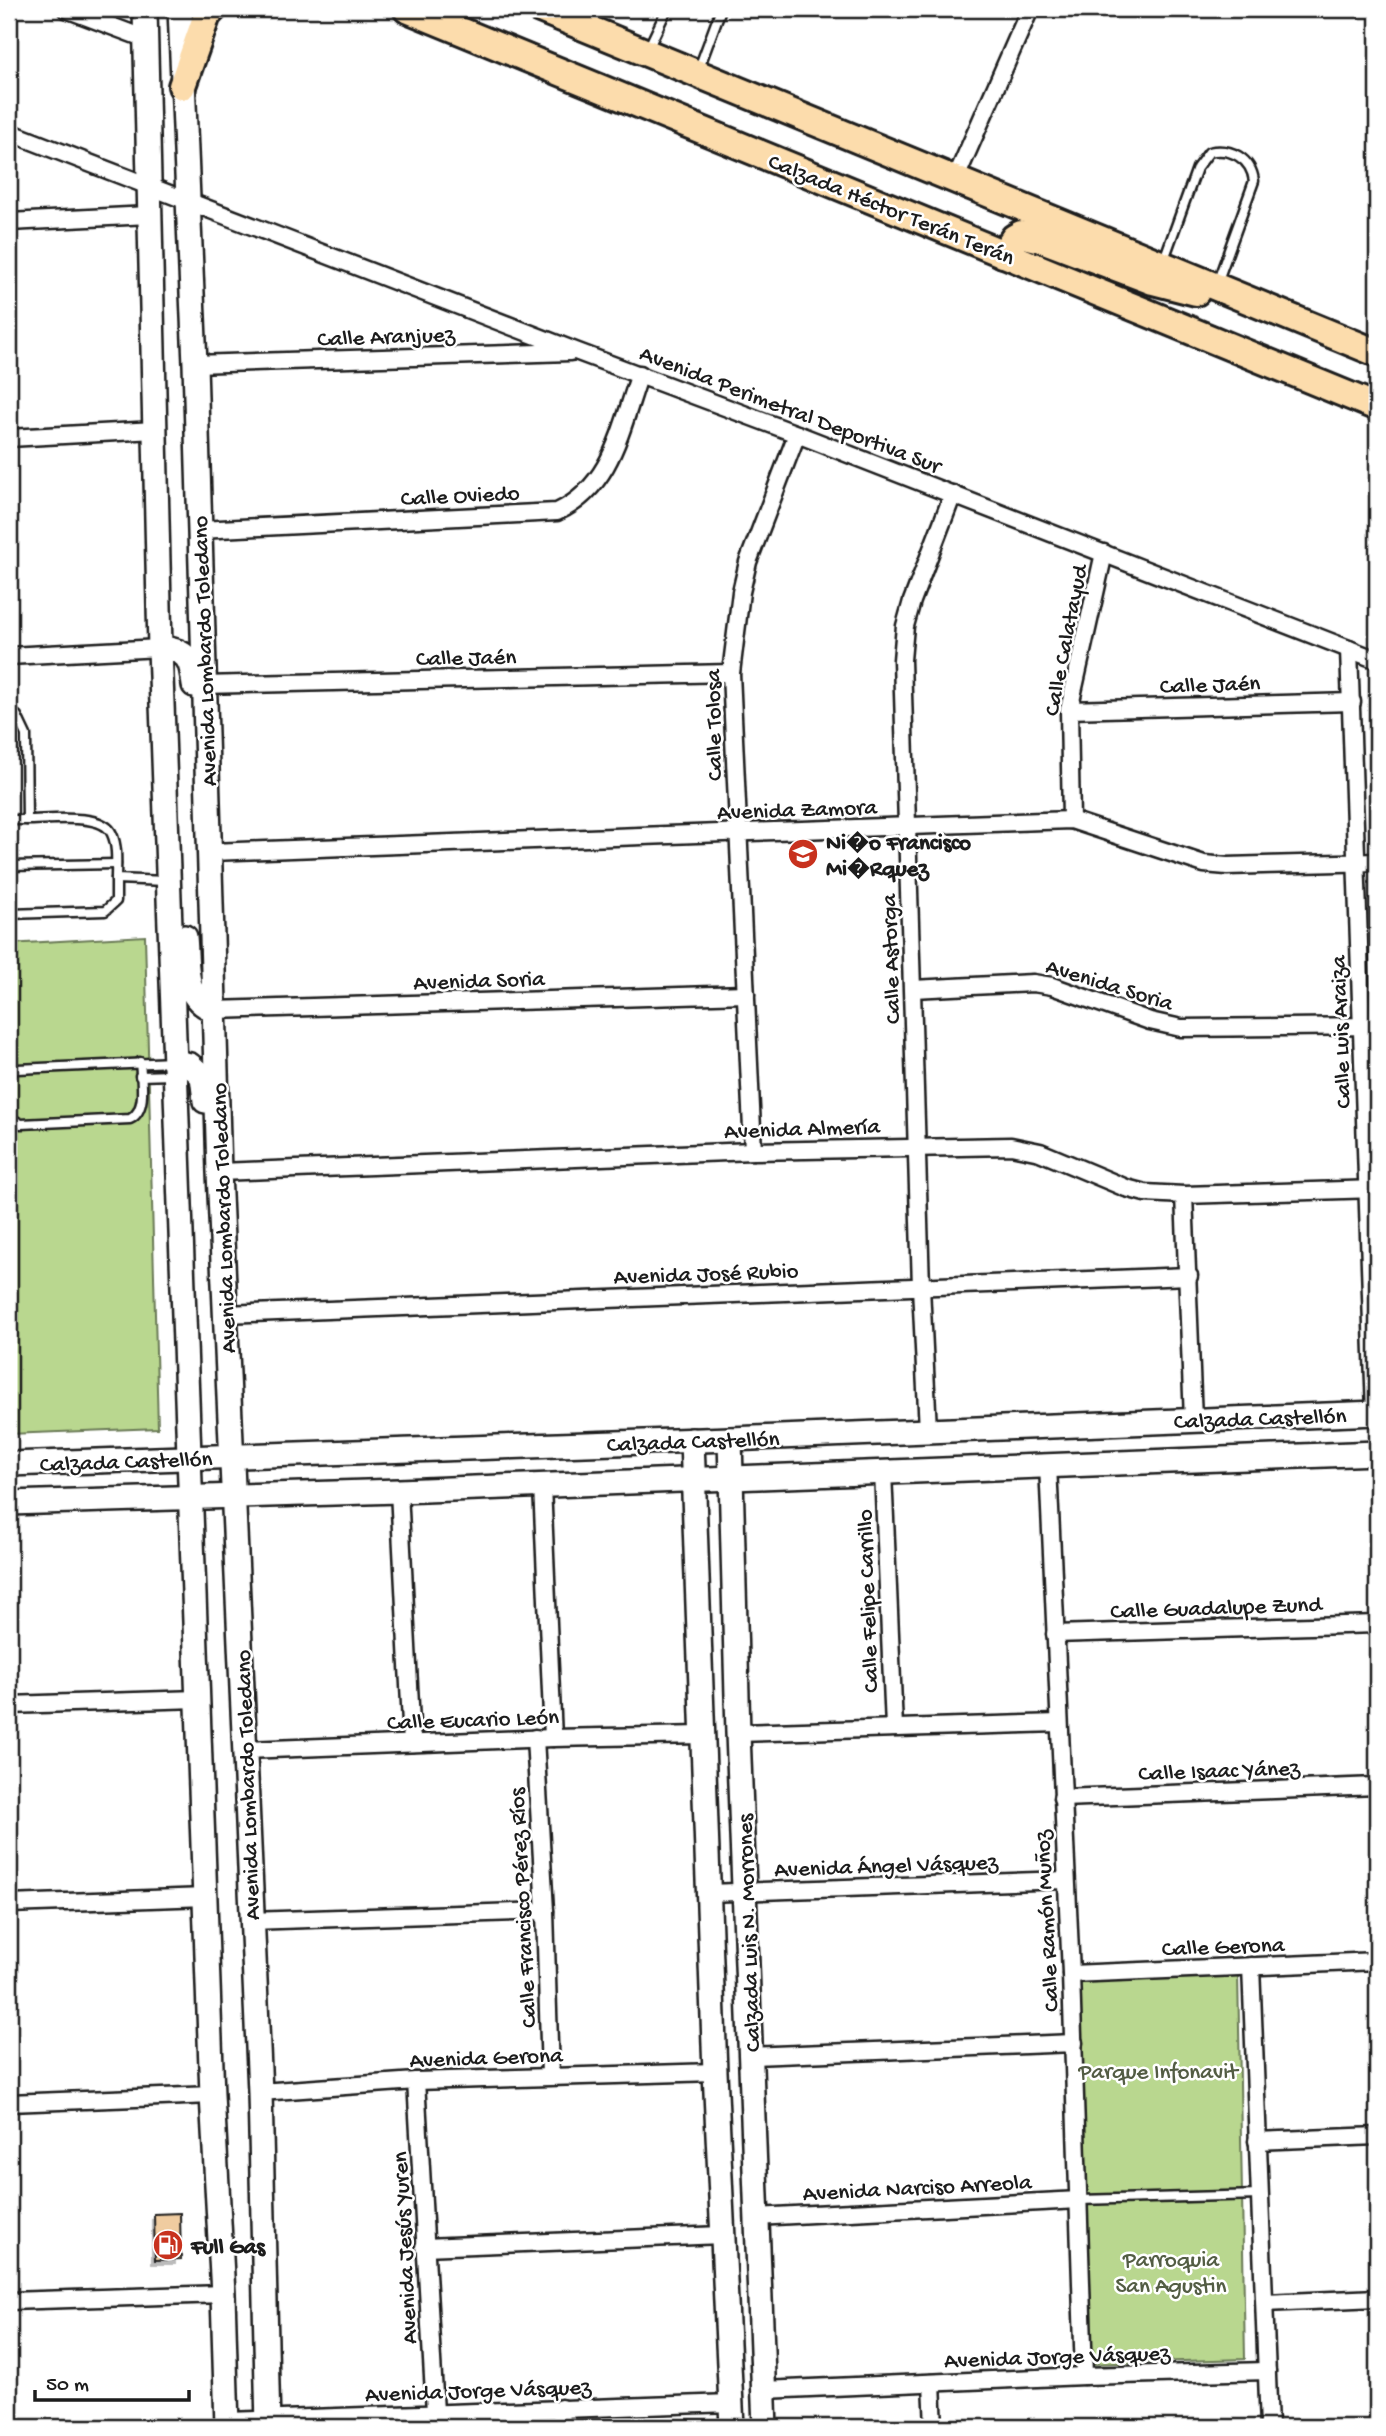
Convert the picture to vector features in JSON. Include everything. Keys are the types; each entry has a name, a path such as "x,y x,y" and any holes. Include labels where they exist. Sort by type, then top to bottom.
{"main road":[{"name":"Avenida Lombardo Toledano","path":"145,9 160,648 212,2095 227,2424"},
{"name":"Avenida Lombardo Toledano","path":"180,9 195,364 219,1172 235,1496 250,1921 260,2092 268,2424"},
{"path":"182,86 207,15 213,9"},
{"name":"Calzada Héctor Terán Terán","path":"407,9 1377,407"},
{"path":"540,9 1377,353"},
{"path":"1003,254 1017,235 1034,236 1153,281 1270,308"},
{"path":"160,648 182,651 190,663 193,672 197,734 206,760"},
{"path":"169,881 181,912 190,988 199,1003 214,1010"},
{"path":"176,1069 190,1065 202,1076 209,1143 219,1172"},
{"name":"Calzada Castellón","path":"9,1464 1376,1413"},
{"name":"Calzada Luis N. Morrones","path":"730,1439 738,1733 765,2427"},
{"name":"Calzada Luis N. Morrones","path":"692,1440 715,2072 732,2427"},
{"name":"Calzada Castellón","path":"9,1503 542,1486 1377,1453"}],"street":[{"path":"66,9 146,39"},
{"path":"955,180 1030,9"},
{"name":"Avenida Perimetral Deportiva Sur","path":"9,132 953,494 1377,660"},
{"path":"9,222 149,215"},
{"name":"Calle Aranjuez","path":"195,364 578,352"},
{"name":"Calle Oviedo","path":"199,530 556,512 587,494 598,481 608,462 640,374"},
{"path":"9,438 155,430"},
{"name":"Calle Tolosa","path":"753,1151 731,673 748,562 797,434"},
{"name":"Calle Astorga","path":"928,1430 921,1287 919,1147 902,660 905,626 912,601 953,494"},
{"name":"Calle Calatayud","path":"1071,820 1069,710 1104,554"},
{"path":"9,656 160,648"},
{"name":"Calle Luis Araiza","path":"1349,649 1356,863 1369,1026 1376,1413"},
{"name":"Calle Jaén","path":"203,685 731,673"},
{"name":"Calle Jaén","path":"1069,710 1352,702"},
{"name":"Avenida Zamora","path":"211,852 1071,820 1205,864 1227,866 1377,862"},
{"name":"Avenida Soria","path":"914,989 1033,983 1052,986 1150,1021 1181,1028 1369,1026"},
{"name":"Avenida Soria","path":"214,1010 746,994"},
{"name":"Avenida Almería","path":"219,1172 753,1151 919,1147 1026,1148 1145,1193 1184,1195 1372,1189"},
{"path":"1184,1195 1194,1420"},
{"name":"Avenida José Rubio","path":"225,1314 1189,1276"},
{"name":"Calle Ramón Muñoz","path":"1048,1465 1074,2043 1084,2376"},
{"name":"Calle Felipe Carrillo","path":"883,1472 894,1727"},
{"path":"542,1486 553,1738"},
{"path":"399,1491 412,1743"},
{"name":"Calle Guadalupe Zund","path":"1055,1633 1377,1624"},
{"path":"9,1705 198,1699"},
{"path":"738,1733 1059,1723"},
{"name":"Calle Eucario León","path":"244,1750 535,1738 702,1735"},
{"name":"Calle Francisco Pérez Ríos","path":"535,1738 545,1910 550,2076"},
{"name":"Calle Isaac Yánez","path":"1062,1798 1377,1786"},
{"name":"Avenida Ángel Vásquez","path":"708,1892 1066,1880"},
{"path":"9,1904 206,1897"},
{"path":"250,1921 545,1910"},
{"name":"Calle Gerona","path":"1071,1974 1377,1961"},
{"path":"1251,1966 1269,2427"},
{"path":"751,2056 1074,2043"},
{"name":"Avenida Gerona","path":"260,2092 416,2081 715,2072"},
{"name":"Avenida Jesús Yuren","path":"416,2081 435,2412"},
{"path":"9,2103 212,2095"},
{"path":"1257,2141 1377,2136"},
{"name":"Avenida Narciso Arreola","path":"756,2217 1079,2200"},
{"path":"424,2247 722,2235"},
{"path":"9,2301 223,2294"},
{"path":"1265,2303 1377,2298"},
{"name":"Avenida Jorge Vásquez","path":"764,2390 1267,2371"},
{"path":"932,2383 934,2427"},
{"name":"Avenida Jorge Vásquez","path":"227,2424 268,2424 435,2412 731,2403"},
{"path":"561,2408 562,2427"}],"lane":[{"path":"646,53 667,9"},
{"path":"697,74 721,9"},
{"path":"1162,264 1197,168 1209,152 1223,149 1242,158 1252,170 1254,181 1216,286"},
{"path":"9,710 17,716 26,735 27,820"},
{"path":"9,820 90,819 103,823 108,826 114,838 116,864 116,901 105,911 9,914"},
{"path":"9,866 116,864"},
{"path":"116,879 169,881"},
{"path":"9,1073 17,1069 140,1062 176,1069"},
{"path":"9,1117 21,1124 130,1119 141,1109 140,1062"},
{"path":"140,1076 176,1069"},
{"path":"1079,2200 1260,2195"}],"green space":[{"path":"145,936 158,1428 9,1434 9,944"},
{"name":"Parque Infonavit","path":"1238,1973 1245,2359 1089,2364 1072,1983"}],"building":[{"name":"Full Gas","path":"180,2213 181,2259 155,2260 154,2214"}],"place":[{"name":"Ni�o Francisco Mi�Rquez","path":"803,854"},
{"name":"Full Gas","path":"168,2245"}],"park label":[{"name":"Parroquia San Agustin","path":"1171,2271"}]}
